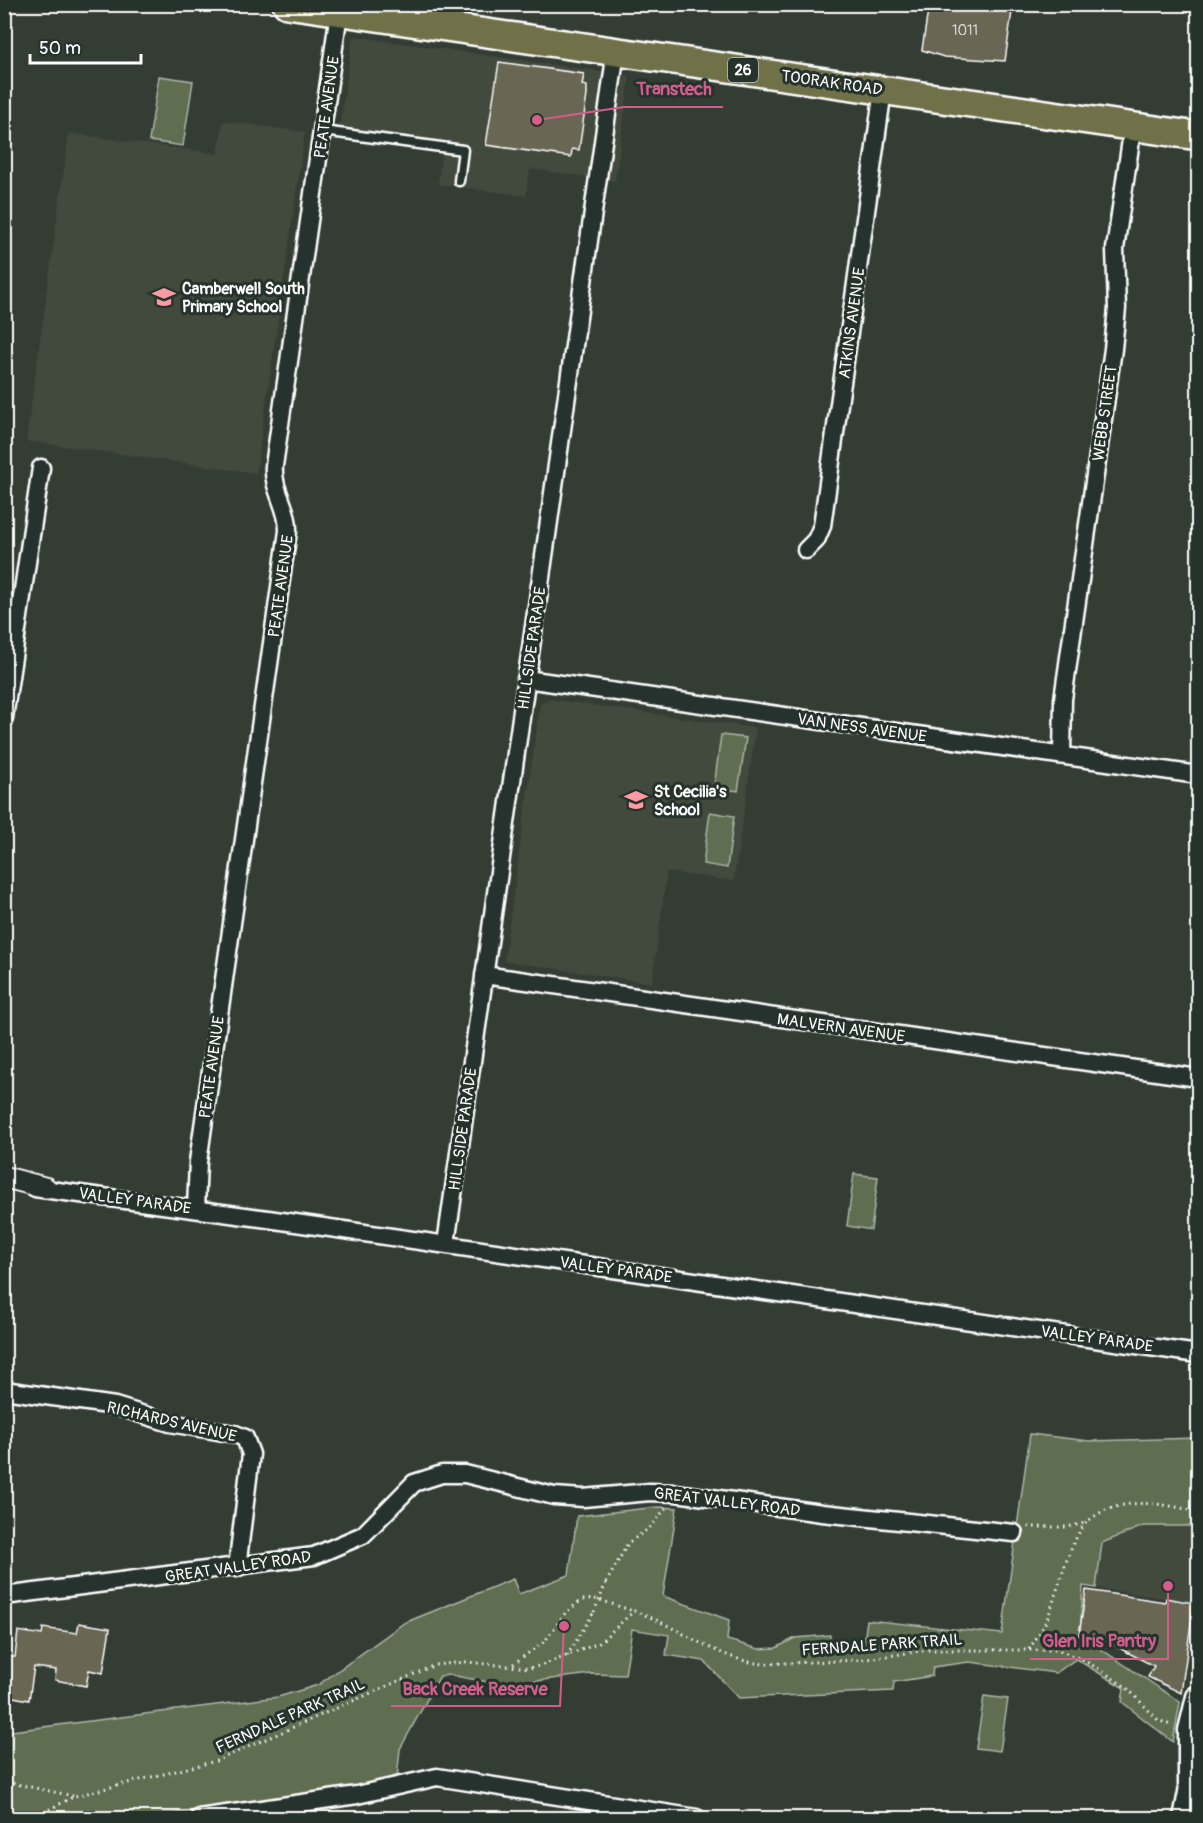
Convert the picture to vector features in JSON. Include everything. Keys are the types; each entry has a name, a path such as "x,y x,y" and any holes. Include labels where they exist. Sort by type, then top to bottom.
{"highway":[{"name":"TOORAK ROAD","path":"287,4 339,12 401,12 616,51 1198,136"}],"main road":[{"path":"1190,1786 1190,1730 1198,1697"},
{"path":"1185,1818 1198,1756"}],"street":[{"name":"PEATE AVENUE","path":"190,1208 288,531 286,512 274,484 274,466 339,12"},
{"name":"HILLSIDE PARADE","path":"446,1244 616,51"},
{"name":"ATKINS AVENUE","path":"806,550 816,540 822,526 883,90"},
{"name":"WEBB STREET","path":"1054,754 1113,349 1117,308 1115,249 1133,126"},
{"path":"4,718 8,669 41,468"},
{"name":"VAN NESS AVENUE","path":"526,679 1198,775"},
{"name":"MALVERN AVENUE","path":"484,975 1198,1078"},
{"name":"VALLEY PARADE","path":"4,1178 46,1188"},
{"name":"VALLEY PARADE","path":"4,1185 46,1188 190,1208 1194,1352"},
{"name":"RICHARDS AVENUE","path":"4,1390 115,1406 170,1424 235,1434 245,1438 251,1454 237,1568"},
{"name":"GREAT VALLEY ROAD","path":"4,1596 237,1568 315,1556 347,1544 374,1526 395,1500 414,1483 432,1475 465,1474 535,1493 572,1498 650,1492 676,1493 822,1513 1014,1533"},
{"path":"199,1818 228,1816 357,1795 437,1777 697,1818"}],"lane":[{"path":"323,131 463,150 459,181"}],"path":[{"path":"566,1658 594,1612 606,1583 628,1543 651,1527 676,1493"},
{"path":"1014,1533 1016,1529 1026,1527 1059,1527 1086,1523 1108,1510 1144,1503 1198,1512"},
{"path":"1029,1650 1047,1618 1068,1561 1086,1523"},
{"path":"511,1665 545,1641 566,1612 582,1600 597,1599 634,1611"},
{"name":"FERNDALE PARK TRAIL","path":"33,1818 75,1796 216,1761 435,1665 466,1662 529,1668 566,1658 600,1643 634,1611 726,1655 749,1663 860,1660 928,1650 1058,1650 1082,1659 1126,1687 1158,1720 1190,1730"},
{"path":"7,1782 75,1796"}],"shaded area":[{"path":"353,36 630,76 615,181 530,169 526,196 438,184 442,151 338,137"},
{"name":"Camberwell South Primary School","path":"223,121 305,132 256,473 26,441 69,133 218,154"},
{"name":"St Cecilia's School","path":"548,699 756,728 734,881 667,872 652,983 504,961 540,704"},
{"path":"1143,1526 1198,1526 1198,1575 1194,1603 1096,1588 1102,1543"}],"green space":[{"path":"159,76 193,81 183,146 149,141"},
{"path":"721,735 746,738 738,791 714,787"},
{"path":"710,812 734,816 727,868 703,864"},
{"path":"854,1174 878,1177 871,1230 847,1226"},
{"path":"1030,1434 1089,1441 1198,1438 1198,1526 1143,1526 1102,1543 1096,1588 1083,1586 1080,1635 1180,1702 1173,1742 1122,1702 1124,1688 1076,1659 1056,1673 969,1662 933,1667 932,1676 894,1682 893,1691 739,1698 704,1661 666,1655 669,1635 632,1629 625,1675 591,1674 504,1685 450,1675 440,1676 400,1749 397,1778 304,1796 142,1818 5,1818 4,1732 278,1697 318,1685 404,1623 513,1579 519,1594 569,1575 577,1516 658,1507 677,1508 663,1596 729,1620 727,1640 759,1649 776,1648 795,1638 830,1635 829,1643 864,1641 867,1620 1002,1634"},
{"path":"984,1696 1008,1699 1000,1751 976,1748"}],"building":[{"path":"929,4 1013,4 1005,61 944,57 922,50"},
{"path":"499,62 584,74 582,85 587,86 587,95 579,150 572,149 571,157 486,145"},
{"path":"1086,1590 1165,1602 1166,1598 1194,1603 1181,1693 1148,1677 1154,1666 1100,1638 1079,1635"},
{"path":"79,1623 110,1628 103,1673 89,1670 86,1686 55,1680 56,1670 34,1667 29,1700 8,1696 9,1684 4,1682 7,1657 15,1657 18,1631 42,1635 43,1628 77,1633"}],"place":[{"name":"Transtech","path":"537,120"},
{"name":"Camberwell South Primary School","path":"164,297"},
{"name":"St Cecilia's School","path":"636,800"},
{"name":"Glen Iris Pantry","path":"1168,1586"},
{"name":"Back Creek Reserve","path":"564,1626"}]}
